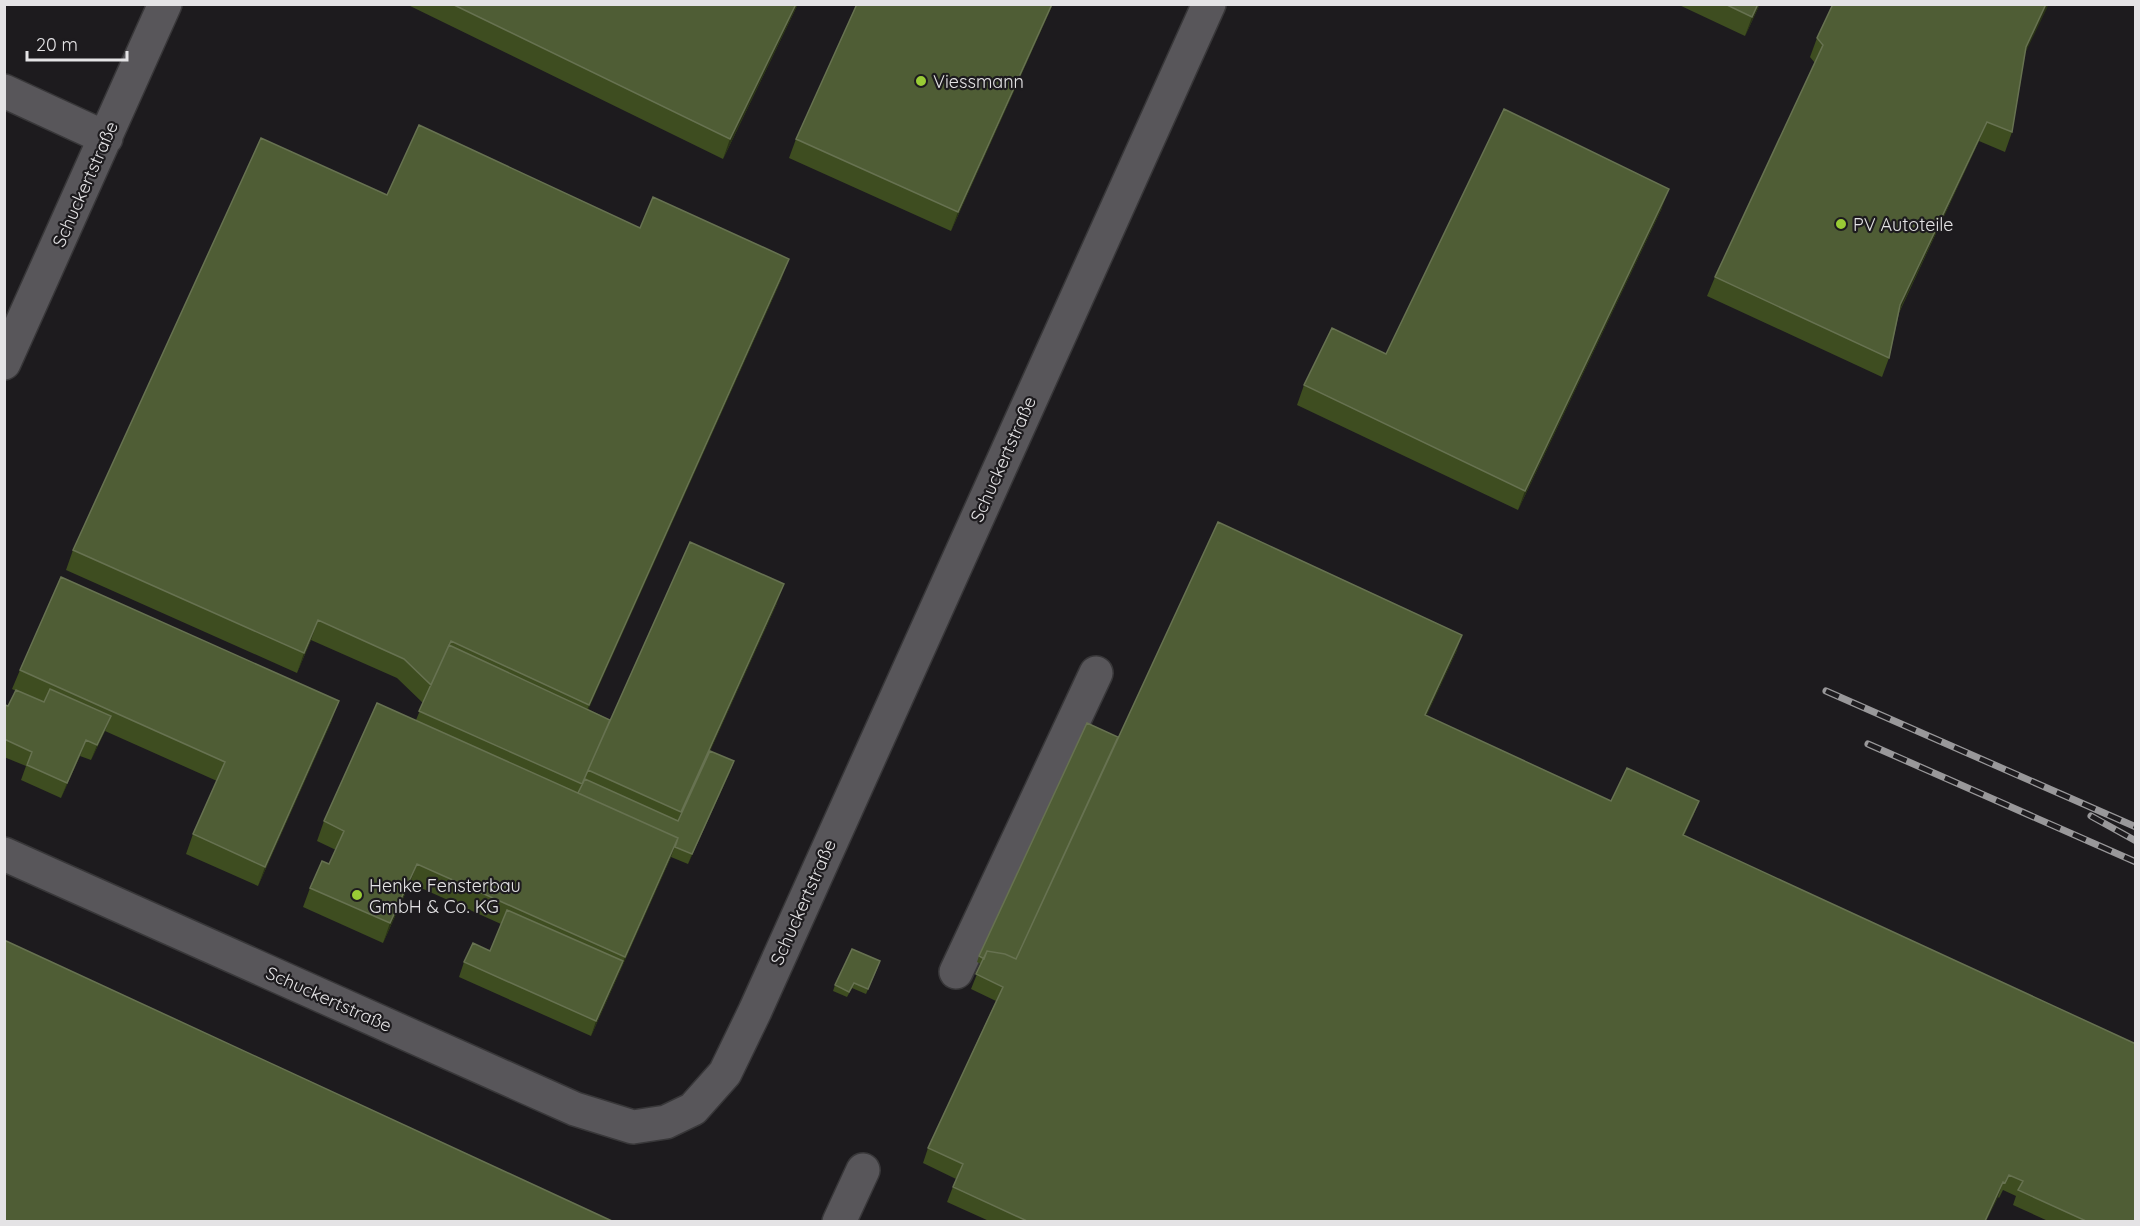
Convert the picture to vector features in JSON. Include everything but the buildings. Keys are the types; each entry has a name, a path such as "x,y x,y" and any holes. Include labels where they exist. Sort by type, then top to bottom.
{"street":[{"name":"Schuckertstraße","path":"4,363 165,4"},
{"name":"Schuckertstraße","path":"4,854 575,1109 633,1127 666,1122 693,1109 725,1073 750,1021 1209,4"},
{"path":"4,91 106,138"},
{"path":"956,972 1096,673"},
{"path":"838,1221 863,1170"}],"railway":[{"path":"1826,691 2136,827"},
{"path":"1868,744 2136,862"},
{"path":"2091,816 2136,841"}],"place":[{"name":"Viessmann","path":"921,81"},
{"name":"PV Autoteile","path":"1841,224"},
{"name":"Henke Fensterbau GmbH & Co. KG","path":"357,895"}]}
